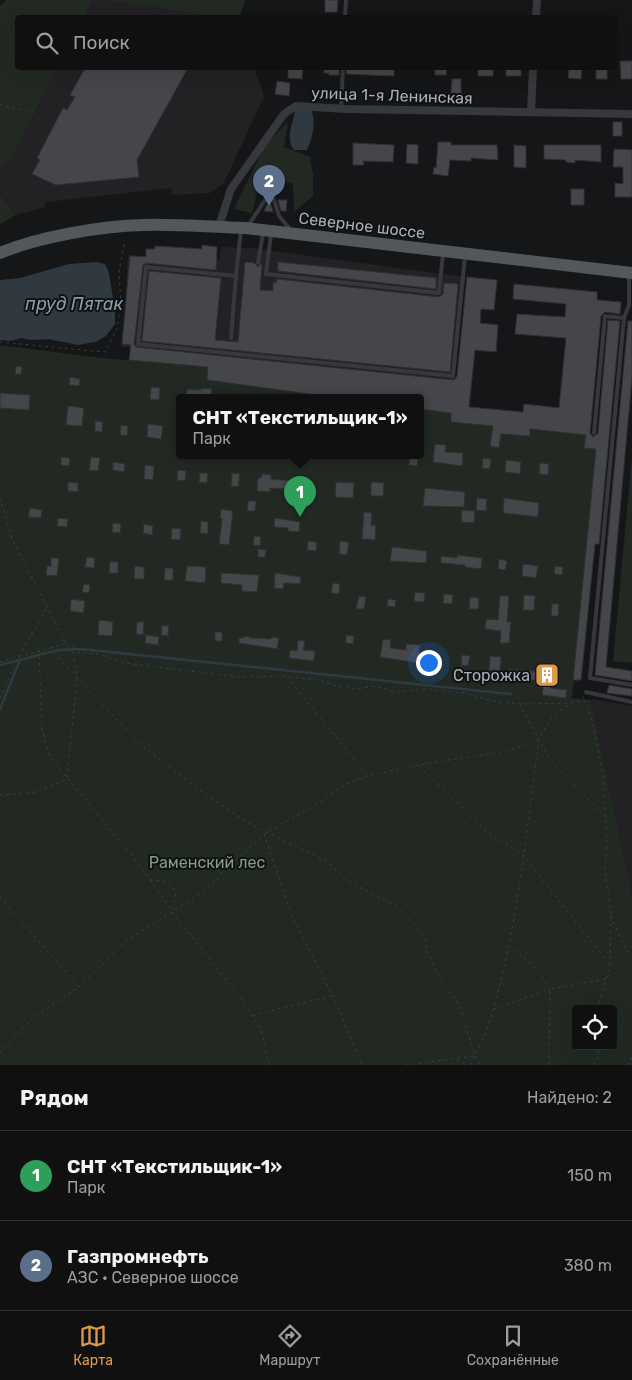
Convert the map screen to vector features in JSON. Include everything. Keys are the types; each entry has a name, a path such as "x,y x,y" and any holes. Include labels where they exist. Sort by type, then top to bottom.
{"main road":[{"name":"Северное шоссе","path":"0,253 63,236 119,226 219,226 631,273"}],"street":[{"path":"536,15 537,0"},
{"path":"531,112 534,70"},
{"name":"улица 1-я Ленинская","path":"219,226 231,189 284,114 296,106 632,114"}],"lane":[{"path":"345,15 346,0"},
{"path":"341,108 343,70"},
{"path":"231,338 236,276 244,228 265,200 274,200 278,216 295,234"},
{"path":"267,231 266,274 439,293 444,251"},
{"path":"258,263 267,231"},
{"path":"236,276 146,267 138,344 453,376 466,254"},
{"path":"631,273 630,306 624,318 590,678 632,685"},
{"path":"594,433 605,316 624,318"},
{"path":"586,692 632,702"}],"path":[{"path":"0,105 33,112"},
{"path":"0,342 104,352 116,329 121,305 119,272 124,244"},
{"path":"0,498 13,541 47,609 66,644 73,652 99,654 124,663 240,677 286,676 323,681 335,686 356,689 375,686 396,692 425,689 465,693 492,700 520,704 571,703 583,699 593,723 603,776 606,817 605,871 610,914 610,966 599,1005"},
{"path":"0,698 19,656 47,609"},
{"path":"68,779 77,678 72,645 74,643"},
{"path":"0,662 66,644"},
{"path":"49,648 140,744 210,798 250,824 328,862 346,880 396,906 426,938 426,950 443,984 459,1004 475,1056 480,1065"},
{"path":"39,650 42,730 53,764 68,779 133,857 160,892 172,912 242,1000 262,1031 269,1065"},
{"path":"286,676 367,776"},
{"path":"471,1065 490,1022 509,948 539,738 551,718 571,703"},
{"path":"520,704 550,760 606,817"},
{"path":"0,1053 33,1018 79,987 126,941 216,881 221,873 264,834 322,801 343,785 367,776 418,765 518,748 539,738"},
{"path":"418,765 486,831 523,855 610,966"},
{"path":"0,795 37,792 68,779"},
{"path":"264,834 292,916 333,996 362,1065"},
{"path":"150,880 164,881 176,891 172,912"},
{"path":"0,897 79,987"},
{"path":"610,914 622,944 632,958"},
{"path":"509,948 520,954 535,968 550,990 549,1065"},
{"path":"493,1009 550,990 606,979"},
{"path":"252,1015 333,996"},
{"path":"594,1065 598,1058 598,1050"},
{"path":"627,1065 631,1060 632,1054"},
{"path":"406,1065 475,1056"},
{"path":"457,1059 465,1065"}],"shaded area":[{"path":"93,0 103,0 204,15 86,15"},
{"path":"57,70 255,70 264,96 224,183 210,193 172,195 171,188 46,202 44,208 16,215 0,194 0,166 10,160"},
{"path":"221,247 250,248 465,277 451,413 424,410 424,394 309,394 207,380 129,360 131,347 121,347 128,255 220,260"},
{"path":"591,700 632,706 632,895"}],"green space":[{"path":"6,0 93,0 85,15 15,15 15,70 57,70 10,160 0,166 0,6"},
{"path":"103,0 246,0 240,15 204,15"},
{"path":"288,122 284,147 310,157 313,174 313,196 294,212 293,183 260,181 252,213 234,209 264,147"},
{"path":"0,194 16,215 0,224"},
{"name":"Раменский лес","path":"0,345 102,358 208,367 207,380 309,394 176,394 176,459 424,459 424,410 451,413 451,422 598,436 572,698 591,700 632,895 632,1065 0,1065"},
{"path":"632,456 632,663 613,661"}],"water":[{"path":"299,109 311,110 314,120 311,140 307,150 294,150 290,141 290,131 295,111"},
{"name":"пруд Пятак","path":"97,262 105,264 109,273 115,310 115,324 106,336 95,342 78,345 48,339 31,340 21,338 10,341 0,340 0,280 20,278 69,264"}],"building":[{"path":"325,0 338,0 337,12 325,12"},
{"path":"620,61 632,61 632,79 621,79"},
{"path":"84,70 187,70 137,160 139,177 56,185 32,174 40,160 37,158 63,108 67,110 75,97 70,95"},
{"path":"288,70 303,70 302,79 288,78"},
{"path":"324,70 339,70 339,75 324,73"},
{"path":"347,70 394,70 394,76 346,74"},
{"path":"435,70 447,70 446,75 435,75"},
{"path":"478,70 493,70 493,76 478,76"},
{"path":"506,70 521,70 521,76 506,76"},
{"path":"569,70 582,70 581,79 568,78"},
{"path":"596,70 607,70 607,79 596,79"},
{"path":"452,79 461,79 461,94 451,93"},
{"path":"277,81 290,83 289,96 275,94"},
{"path":"613,122 622,122 622,136 613,136"},
{"path":"438,142 451,142 451,145 497,145 498,160 471,158 471,161 450,160 448,176 433,174 434,167 436,168"},
{"path":"353,143 394,145 393,162 363,161 364,165 353,165"},
{"path":"407,144 418,145 418,164 406,163"},
{"path":"514,145 526,146 526,168 514,167"},
{"path":"544,145 601,145 601,162 575,160 575,163 566,162 566,160 544,159"},
{"path":"614,149 632,150 632,197 615,197 615,183 623,184 623,167 613,167"},
{"path":"571,189 584,189 584,205 571,205"},
{"path":"278,200 287,200 286,211 281,211"},
{"path":"267,204 271,204 273,212 264,211"},
{"path":"202,245 217,247 216,270 146,263 143,265 134,344 136,347 454,380 457,376 467,277 497,280 494,310 481,309 480,323 498,325 496,352 475,350 469,407 523,412 524,404 559,408 566,338 515,334 517,314 565,317 566,304 513,299 514,284 597,292 597,300 621,302 620,314 605,312 601,316 590,433 593,437 598,433 608,320 620,321 599,544 595,544 581,680 573,680 596,449 584,448 586,435 530,429 530,436 501,434 499,448 490,446 493,426 451,422 451,413 424,410 424,394 309,394 207,380 208,367 129,360 131,345 122,344 130,256 146,257 146,249 155,249 155,246 202,249"},
{"path":"245,262 254,263 258,267 262,263 260,290 273,291 273,283 276,283 277,279 439,297 443,294 444,283 458,284 450,372 142,341 149,271 221,278 215,340 238,342"},
{"path":"278,262 436,278 436,289 278,271"},
{"path":"628,321 632,321 632,377 606,667 632,671 632,681 595,675"},
{"path":"16,366 22,367 21,374 15,374"},
{"path":"70,377 80,379 79,386 69,385"},
{"path":"151,387 160,388 159,400 150,399"},
{"path":"201,388 212,389 211,394 186,394 187,389 201,390"},
{"path":"0,393 30,395 29,410 0,408"},
{"path":"68,406 84,408 82,426 66,425"},
{"path":"95,421 103,422 102,432 95,431"},
{"path":"148,424 163,426 161,439 147,437"},
{"path":"121,425 128,426 127,436 120,435"},
{"path":"435,444 446,445 445,452 463,453 462,466 433,462"},
{"path":"61,457 70,458 69,466 61,465"},
{"path":"91,457 100,458 98,471 89,470"},
{"path":"483,458 491,459 490,469 482,468"},
{"path":"410,459 418,459 417,466 409,465"},
{"path":"506,460 521,462 520,474 505,472"},
{"path":"113,462 125,464 124,472 113,470"},
{"path":"540,463 549,464 548,475 539,474"},
{"path":"145,465 154,466 153,480 144,479"},
{"path":"178,470 186,471 185,481 177,480"},
{"path":"200,473 208,473 207,483 199,482"},
{"path":"232,473 240,474 238,487 231,486"},
{"path":"262,474 271,475 271,479 305,482 305,493 293,492 293,489 270,488 270,492 257,491 258,478 261,478"},
{"path":"68,482 78,483 78,492 68,491"},
{"path":"336,482 354,483 353,498 335,497"},
{"path":"371,482 384,483 383,496 371,496"},
{"path":"425,488 465,492 464,507 423,506"},
{"path":"477,498 487,499 486,511 476,510"},
{"path":"504,498 539,503 538,517 503,513"},
{"path":"248,501 256,501 255,511 247,511"},
{"path":"30,508 42,510 41,518 28,517"},
{"path":"221,509 233,511 229,545 219,544 222,519 220,518"},
{"path":"462,510 475,511 474,523 461,522"},
{"path":"364,512 372,513 371,525 376,526 375,540 362,539"},
{"path":"58,518 68,519 67,527 57,526"},
{"path":"275,518 300,522 299,532 288,531 288,528 274,527"},
{"path":"201,521 208,522 208,534 200,533"},
{"path":"113,523 121,524 120,533 112,532"},
{"path":"144,524 153,526 152,535 143,533"},
{"path":"172,528 181,529 180,540 171,539"},
{"path":"254,536 261,537 260,546 253,545"},
{"path":"308,541 317,542 316,551 307,550"},
{"path":"340,541 349,542 347,555 339,554"},
{"path":"392,547 427,551 426,563 390,561"},
{"path":"258,549 266,550 265,557 258,557"},
{"path":"457,555 482,558 481,569 465,567 465,565 441,563 441,556 457,558"},
{"path":"87,557 95,558 94,568 85,567"},
{"path":"51,558 59,558 57,576 46,575 47,566 51,566"},
{"path":"499,559 507,561 505,570 498,569"},
{"path":"110,562 118,562 118,573 109,573"},
{"path":"523,564 538,566 536,578 522,576"},
{"path":"135,566 144,567 144,579 134,579"},
{"path":"187,566 206,567 205,583 185,581"},
{"path":"555,566 563,567 562,575 554,574"},
{"path":"165,568 173,568 173,580 164,580"},
{"path":"221,573 259,575 257,592 242,591 242,585 221,583"},
{"path":"275,573 301,577 300,584 284,583 283,589 274,588"},
{"path":"333,583 340,584 339,594 331,593"},
{"path":"84,584 90,585 89,593 82,592"},
{"path":"415,592 425,593 424,602 414,601"},
{"path":"444,594 453,595 452,604 443,603"},
{"path":"524,595 535,596 534,610 523,610"},
{"path":"359,596 366,597 364,609 356,609"},
{"path":"500,596 509,596 507,622 511,622 509,643 500,643 501,631 485,629 486,619 498,620"},
{"path":"470,597 479,598 478,609 469,609"},
{"path":"71,599 85,601 83,613 70,611"},
{"path":"388,599 396,600 395,607 387,606"},
{"path":"552,604 559,604 558,616 551,616"},
{"path":"99,620 113,622 112,636 98,635"},
{"path":"137,622 144,622 143,635 136,634"},
{"path":"162,625 169,626 168,636 161,635"},
{"path":"215,632 222,632 222,641 215,641"},
{"path":"146,635 159,637 158,645 145,643"},
{"path":"346,635 354,636 353,644 346,643"},
{"path":"244,636 250,638 279,638 277,649 239,643 239,638 244,638"},
{"path":"383,639 391,640 390,648 406,650 406,644 420,645 418,663 380,657"},
{"path":"298,640 305,641 303,650 315,651 314,661 289,658 290,650 297,651"},
{"path":"462,655 470,656 468,666 461,665"},
{"path":"490,656 501,657 500,671 489,670"},
{"path":"544,668 552,669 550,688 567,690 566,698 542,695 544,681 508,678 509,669 544,672"},
{"path":"609,685 632,689 632,696 607,693"}],"waterway":[{"path":"0,665 58,650 81,649 511,694"},
{"path":"0,709 20,660"}],"place":[{"name":"Газпромнефть","path":"269,206"},
{"name":"СНТ «Текстильщик-1»","path":"300,517"},
{"name":"Сторожка","path":"547,675"}]}
